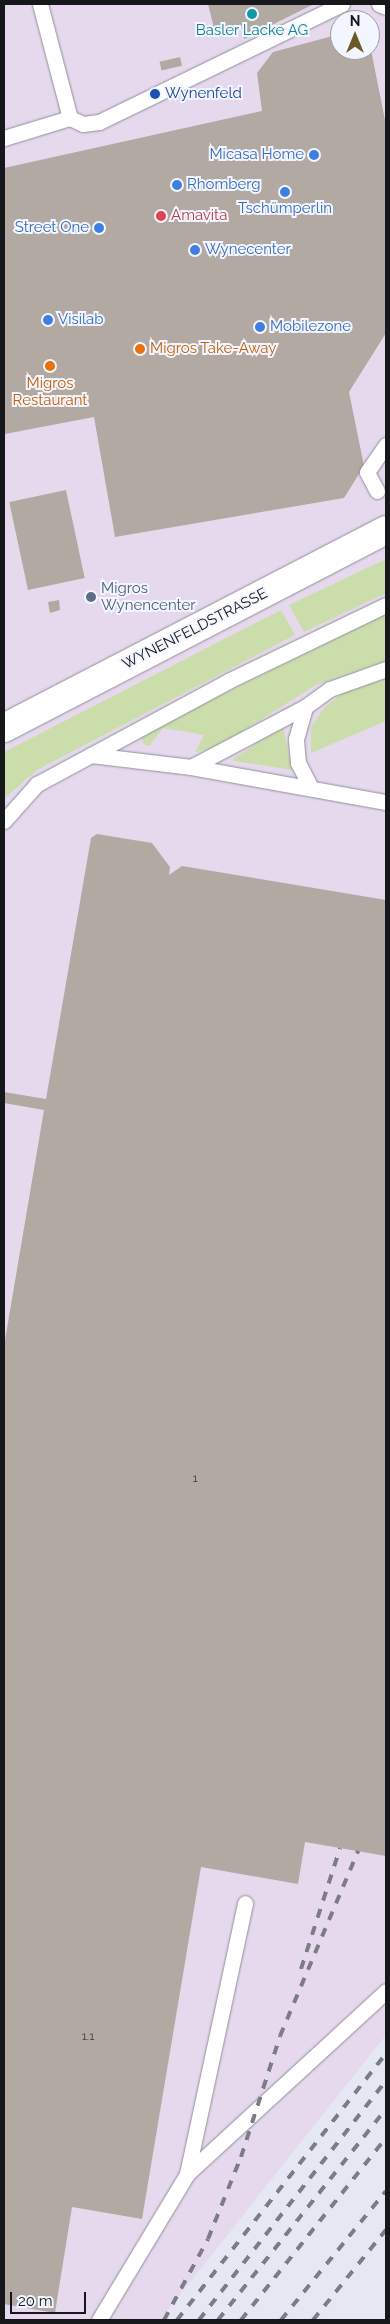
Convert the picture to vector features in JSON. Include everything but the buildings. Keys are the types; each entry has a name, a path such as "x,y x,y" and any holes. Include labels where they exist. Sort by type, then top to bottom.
{"street":[{"name":"WYNENFELDSTRASSE","path":"4,728 386,530"}],"lane":[{"path":"40,4 70,118"},
{"path":"4,138 70,118 83,124 99,122 342,4"},
{"path":"379,4 386,7"},
{"path":"377,491 367,472 386,445"},
{"path":"4,821 37,784 295,646 386,605"},
{"path":"191,767 305,707 330,689 386,669"},
{"path":"305,707 296,739 298,763 311,788"},
{"path":"91,755 191,767 386,802"},
{"path":"187,2174 245,1902"},
{"path":"99,2320 187,2174 386,1991"}],"shaded area":[{"name":"Wynenfeld","path":"4,4 386,4 386,2035 160,2320 4,2320"}],"green space":[{"path":"386,559 386,593 304,632 289,605"},
{"path":"281,610 295,635 37,770 4,799 4,752"},
{"path":"386,614 386,661 316,685 216,748 195,752 204,735 163,728 149,746 143,744 142,736 171,720"},
{"path":"386,679 386,721 311,753 311,727 324,708 342,693"},
{"path":"283,726 292,770 234,761 233,759"}],"railway":[{"path":"301,1969 340,1848"},
{"path":"164,2320 208,2239 241,2157 280,2036 358,1851"},
{"path":"177,2320 386,2053"},
{"path":"199,2320 386,2081"},
{"path":"218,2320 386,2109"},
{"path":"241,2320 386,2138"},
{"path":"281,2320 386,2191"},
{"path":"313,2320 386,2230"}],"place":[{"name":"Basler Lacke AG","path":"252,14"},
{"name":"Wynenfeld","path":"155,94"},
{"name":"Micasa Home","path":"314,155"},
{"name":"Rhomberg","path":"177,185"},
{"name":"Tschümperlin","path":"285,192"},
{"name":"Amavita","path":"161,216"},
{"name":"Street One","path":"99,228"},
{"name":"Wynecenter","path":"195,250"},
{"name":"Visilab","path":"48,320"},
{"name":"Mobilezone","path":"260,327"},
{"name":"Migros Take-Away","path":"140,349"},
{"name":"Migros Restaurant","path":"50,366"},
{"name":"Migros Wynencenter","path":"91,597"}]}
